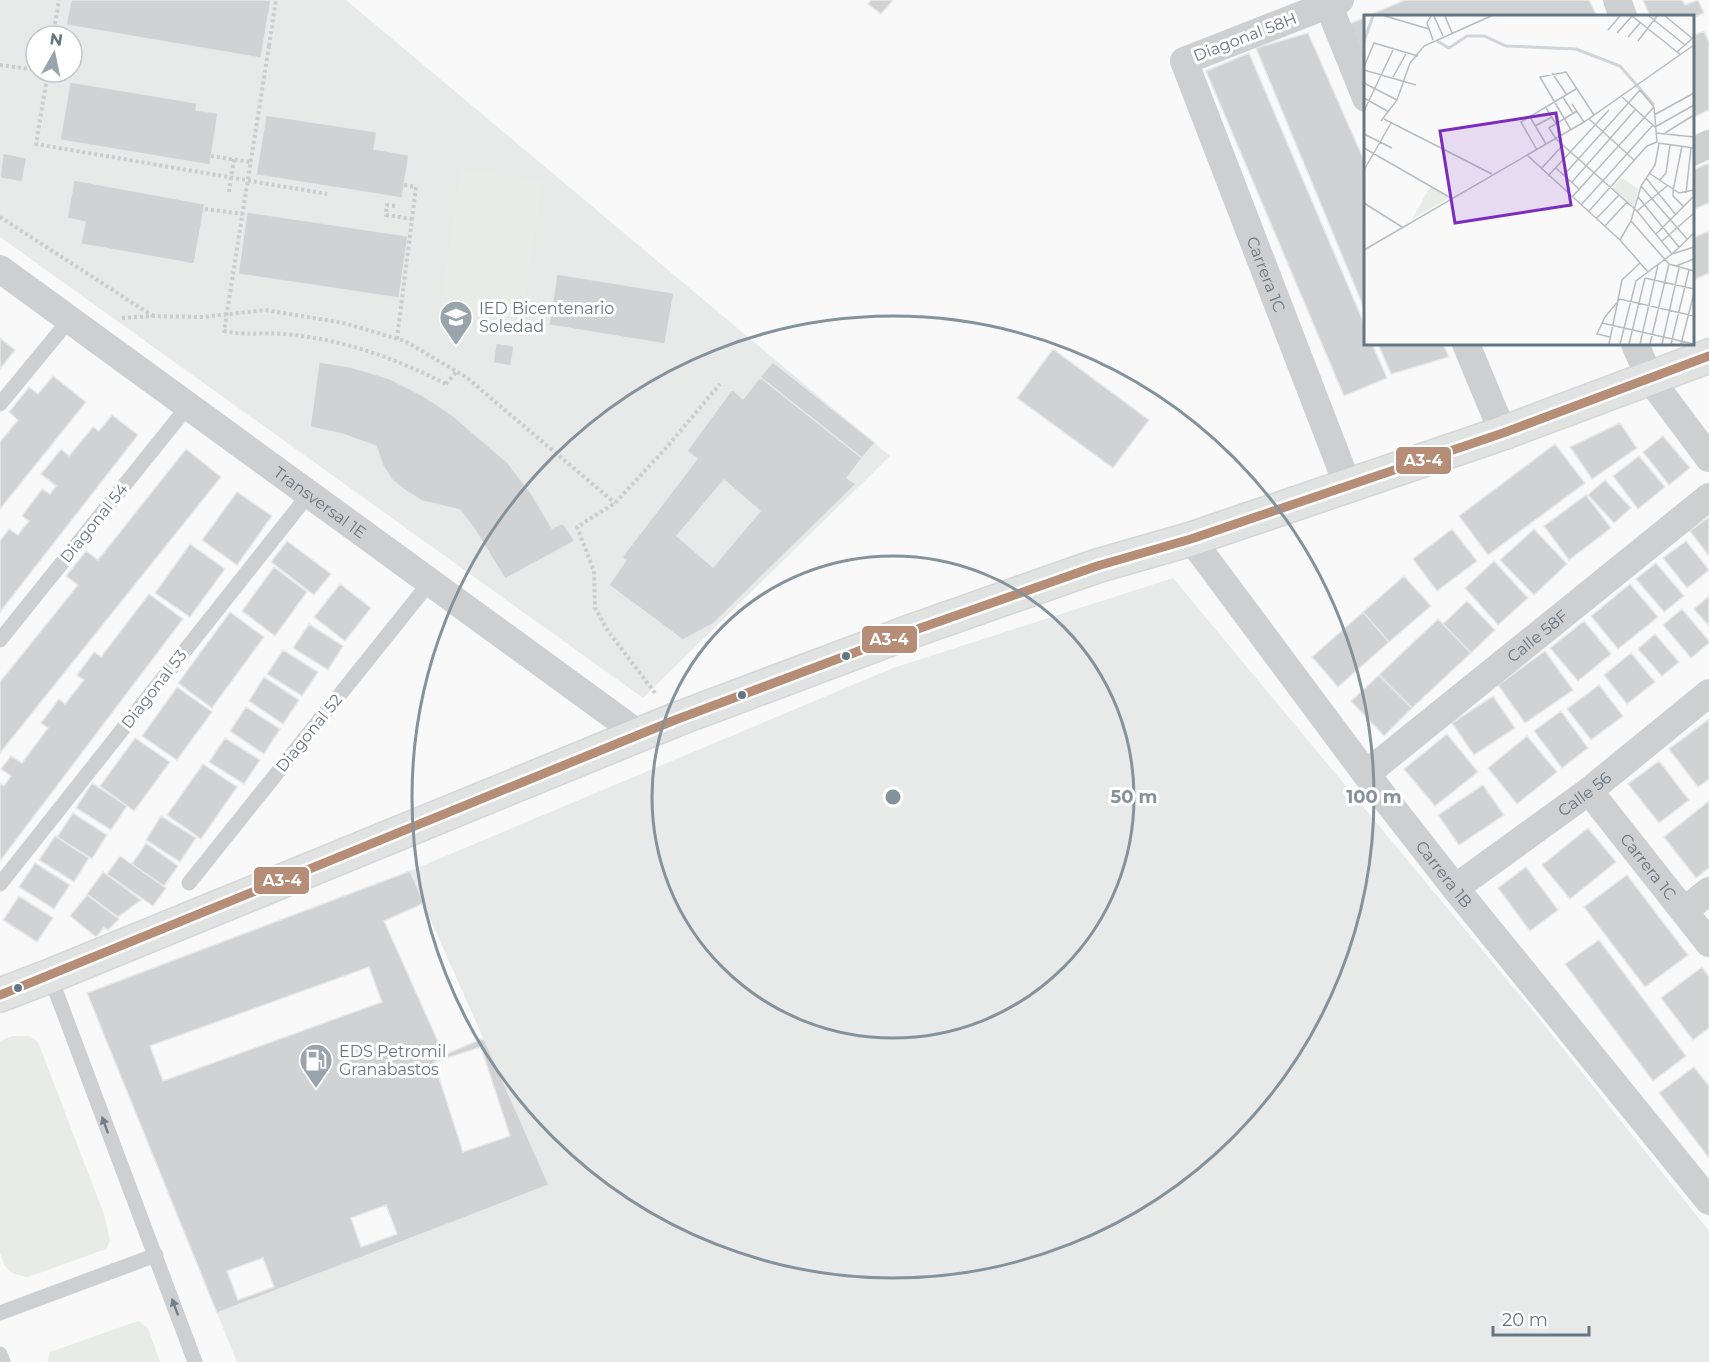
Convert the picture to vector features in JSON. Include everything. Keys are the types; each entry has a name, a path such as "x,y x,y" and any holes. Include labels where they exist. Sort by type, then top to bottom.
{"main road":[{"path":"1,993 50,976 675,720 912,631 1086,570 1191,539 1503,433 1709,356"}],"street":[{"path":"1617,0 1623,15"},
{"path":"1334,2 1364,95"},
{"name":"Diagonal 58H","path":"1184,61 1334,2"},
{"name":"Carrera 1C","path":"1184,61 1348,486"},
{"path":"1694,151 1709,144"},
{"name":"Transversal 1E","path":"0,269 640,735"},
{"path":"1466,345 1503,433"},
{"path":"1635,345 1650,379 1709,458"},
{"name":"Calle 58F","path":"1366,774 1709,497"},
{"name":"Carrera 1B","path":"1191,539 1366,774 1455,888 1709,1201"},
{"name":"Calle 56","path":"1455,888 1588,791 1709,693"},
{"name":"Carrera 1C","path":"1588,791 1709,943"},
{"path":"1684,911 1709,891"}],"lane":[{"path":"0,404 70,320"},
{"name":"Diagonal 54","path":"0,640 188,405"},
{"name":"Diagonal 53","path":"0,884 309,494"},
{"name":"Diagonal 52","path":"189,883 430,582"},
{"path":"50,976 195,1362"},
{"path":"0,1313 156,1255"},
{"path":"0,1354 3,1362"}],"path":[{"path":"55,24 59,0"},
{"path":"276,0 224,332 243,335 282,334 338,341 421,371 446,384 457,371"},
{"path":"0,65 24,68"},
{"path":"46,84 36,144 327,194"},
{"path":"211,156 251,162"},
{"path":"229,192 234,159"},
{"path":"397,339 416,187 405,185"},
{"path":"395,206 387,205 386,215 412,219"},
{"path":"205,209 243,214"},
{"path":"0,217 153,316"},
{"path":"70,320 153,316 203,317 265,310 344,323 405,341 466,377 615,503"},
{"path":"675,720 608,631 595,608 594,571 577,527 615,503 666,448 720,384"}],"shaded area":[{"name":"IED Bicentenario Soledad","path":"0,0 346,0 890,456 643,698 0,237"},
{"path":"461,169 542,181 521,327 439,315"},
{"path":"1173,578 1532,1010 1709,1231 1709,1362 237,1362 217,1313 549,1185 410,871 893,668"},
{"path":"12,1036 30,1036 38,1042 105,1217 110,1241 106,1249 28,1277 9,1271 0,1253 0,1041"},
{"path":"138,1321 148,1328 160,1362 47,1362 50,1352"}],"building":[{"path":"71,0 271,0 261,58 84,28 84,24 66,24"},
{"path":"871,0 893,0 881,14 868,4"},
{"path":"1405,0 1589,0 1596,15 1369,15"},
{"path":"1643,0 1682,0 1685,5 1698,0 1704,13 1694,17 1694,15 1650,15"},
{"path":"1364,18 1364,62 1347,25"},
{"path":"1704,31 1709,43 1709,110 1694,117 1694,35"},
{"path":"1308,33 1364,160 1364,308 1256,48"},
{"path":"1249,53 1364,323 1364,345 1372,345 1387,378 1344,396 1206,71"},
{"path":"70,84 82,84 197,103 196,110 218,113 210,165 60,140"},
{"path":"266,115 377,132 374,149 409,155 402,198 256,175"},
{"path":"3,153 27,158 22,182 0,178"},
{"path":"1709,163 1709,203 1694,209 1694,169"},
{"path":"74,180 205,204 194,264 81,244 85,222 67,218"},
{"path":"247,212 408,236 399,298 238,274"},
{"path":"1709,231 1709,273 1694,280 1694,237"},
{"path":"557,274 674,293 665,344 549,325"},
{"path":"0,338 15,350 0,369"},
{"path":"496,343 514,346 511,366 493,363"},
{"path":"1378,345 1443,345 1449,357 1391,374"},
{"path":"1053,349 1149,420 1113,468 1017,398"},
{"path":"319,362 351,367 388,378 422,395 452,415 508,463 531,493 552,528 563,523 575,541 505,579 460,510 422,501 406,491 392,480 383,466 376,446 342,434 310,427"},
{"path":"773,362 875,443 862,458 760,377"},
{"path":"53,376 86,402 0,509 0,442 18,420 9,412 29,387 38,394"},
{"path":"760,377 862,458 847,478 856,484 713,624 683,640 609,585 626,560 622,557 697,459 687,451 732,389 743,399","holes":["724,480 760,511 713,567 677,536"]},
{"path":"112,415 138,435 0,612 0,541 9,529 18,535 29,521 22,516 42,489 50,494 56,486 41,474 61,449 69,456 93,427 99,431"},
{"path":"1620,423 1637,448 1592,479 1570,447"},
{"path":"1663,436 1690,468 1669,485 1643,452"},
{"path":"1555,444 1585,483 1488,555 1459,516"},
{"path":"186,449 221,477 0,753 0,682 78,585 66,576 86,551 98,560"},
{"path":"1639,456 1665,487 1638,509 1613,476"},
{"path":"1605,480 1631,508 1614,523 1588,495"},
{"path":"237,492 272,516 237,565 202,540"},
{"path":"1586,495 1611,528 1569,560 1544,526"},
{"path":"1709,517 1709,556 1690,531"},
{"path":"1452,529 1477,561 1437,591 1413,559"},
{"path":"1534,529 1567,564 1534,595 1500,560"},
{"path":"287,541 331,574 314,595 271,562"},
{"path":"1686,541 1709,570 1687,588 1663,558"},
{"path":"190,544 225,569 190,617 155,593"},
{"path":"1494,561 1528,598 1498,625 1465,588"},
{"path":"1656,563 1684,596 1664,612 1636,579"},
{"path":"274,567 307,592 275,636 242,611"},
{"path":"1404,576 1431,606 1389,642 1363,612"},
{"path":"340,584 371,608 345,641 314,617"},
{"path":"1630,584 1658,617 1618,649 1591,616"},
{"path":"149,594 183,619 0,861 0,783 4,786 11,776 1,769 11,756 22,763 48,728 41,723 59,699 65,704 84,680 77,675 94,652 101,657"},
{"path":"1709,596 1709,626 1694,609"},
{"path":"1467,601 1495,630 1471,653 1443,624"},
{"path":"1682,609 1709,641 1691,658 1663,625"},
{"path":"230,612 264,637 212,708 178,683"},
{"path":"1363,612 1389,642 1338,687 1312,657"},
{"path":"1438,619 1471,653 1412,708 1379,675"},
{"path":"1584,621 1611,654 1578,681 1550,648"},
{"path":"309,624 343,646 328,670 293,648"},
{"path":"1655,634 1679,662 1662,676 1638,649"},
{"path":"283,650 318,672 302,696 267,674"},
{"path":"1545,651 1573,690 1525,723 1498,685"},
{"path":"1631,653 1655,682 1627,704 1604,675"},
{"path":"1379,675 1412,708 1384,736 1351,701"},
{"path":"264,677 299,700 283,724 249,701"},
{"path":"1599,685 1623,716 1591,740 1567,709"},
{"path":"177,687 212,712 177,760 142,736"},
{"path":"1493,696 1515,728 1474,755 1452,723"},
{"path":"246,707 280,729 264,754 230,731"},
{"path":"1561,711 1588,748 1562,768 1534,731"},
{"path":"1709,719 1709,779 1698,787 1669,749"},
{"path":"1447,734 1478,772 1435,806 1404,769"},
{"path":"1527,736 1557,772 1517,804 1488,768"},
{"path":"135,738 170,762 134,811 100,786"},
{"path":"225,738 260,760 244,784 209,762"},
{"path":"1659,761 1689,800 1659,823 1628,784"},
{"path":"203,764 237,787 201,839 167,815"},
{"path":"92,783 127,806 111,830 76,808"},
{"path":"1483,785 1504,815 1459,845 1438,815"},
{"path":"1709,801 1709,868 1696,878 1664,837"},
{"path":"73,813 107,835 92,859 57,837"},
{"path":"161,816 196,838 180,862 146,840"},
{"path":"1588,828 1616,862 1570,899 1542,865"},
{"path":"55,836 89,858 74,882 39,860"},
{"path":"146,843 178,866 164,886 132,864"},
{"path":"120,856 166,888 153,906 107,874"},
{"path":"35,863 70,885 54,909 19,887"},
{"path":"1526,867 1558,910 1530,931 1498,888"},
{"name":"EDS Petromil Granabastos","path":"410,871 549,1185 217,1313 87,993"},
{"path":"103,872 141,900 118,917 87,894"},
{"path":"1627,875 1688,955 1645,987 1584,907"},
{"path":"87,895 119,919 108,930 104,927 96,937 70,916"},
{"path":"19,896 53,918 37,942 3,920"},
{"path":"424,903 484,1038 444,1055 384,921"},
{"path":"1599,940 1686,1056 1653,1081 1565,964"},
{"path":"369,967 382,1002 163,1081 150,1046"},
{"path":"1702,967 1709,977 1709,1028 1693,1040 1661,998"},
{"path":"481,1047 510,1136 463,1152 434,1062"},
{"path":"1694,1067 1709,1086 1709,1158 1659,1093"},
{"path":"386,1205 397,1234 361,1247 351,1218"},
{"path":"263,1258 274,1287 238,1300 227,1271"}],"transit line":[{"name":"A3-4","path":"0,995 675,720 912,631 1097,566 1191,539 1503,433 1709,356"}],"place":[{"name":"IED Bicentenario Soledad","path":"456,346"},
{"name":"EDS Petromil Granabastos","path":"316,1089"}]}
